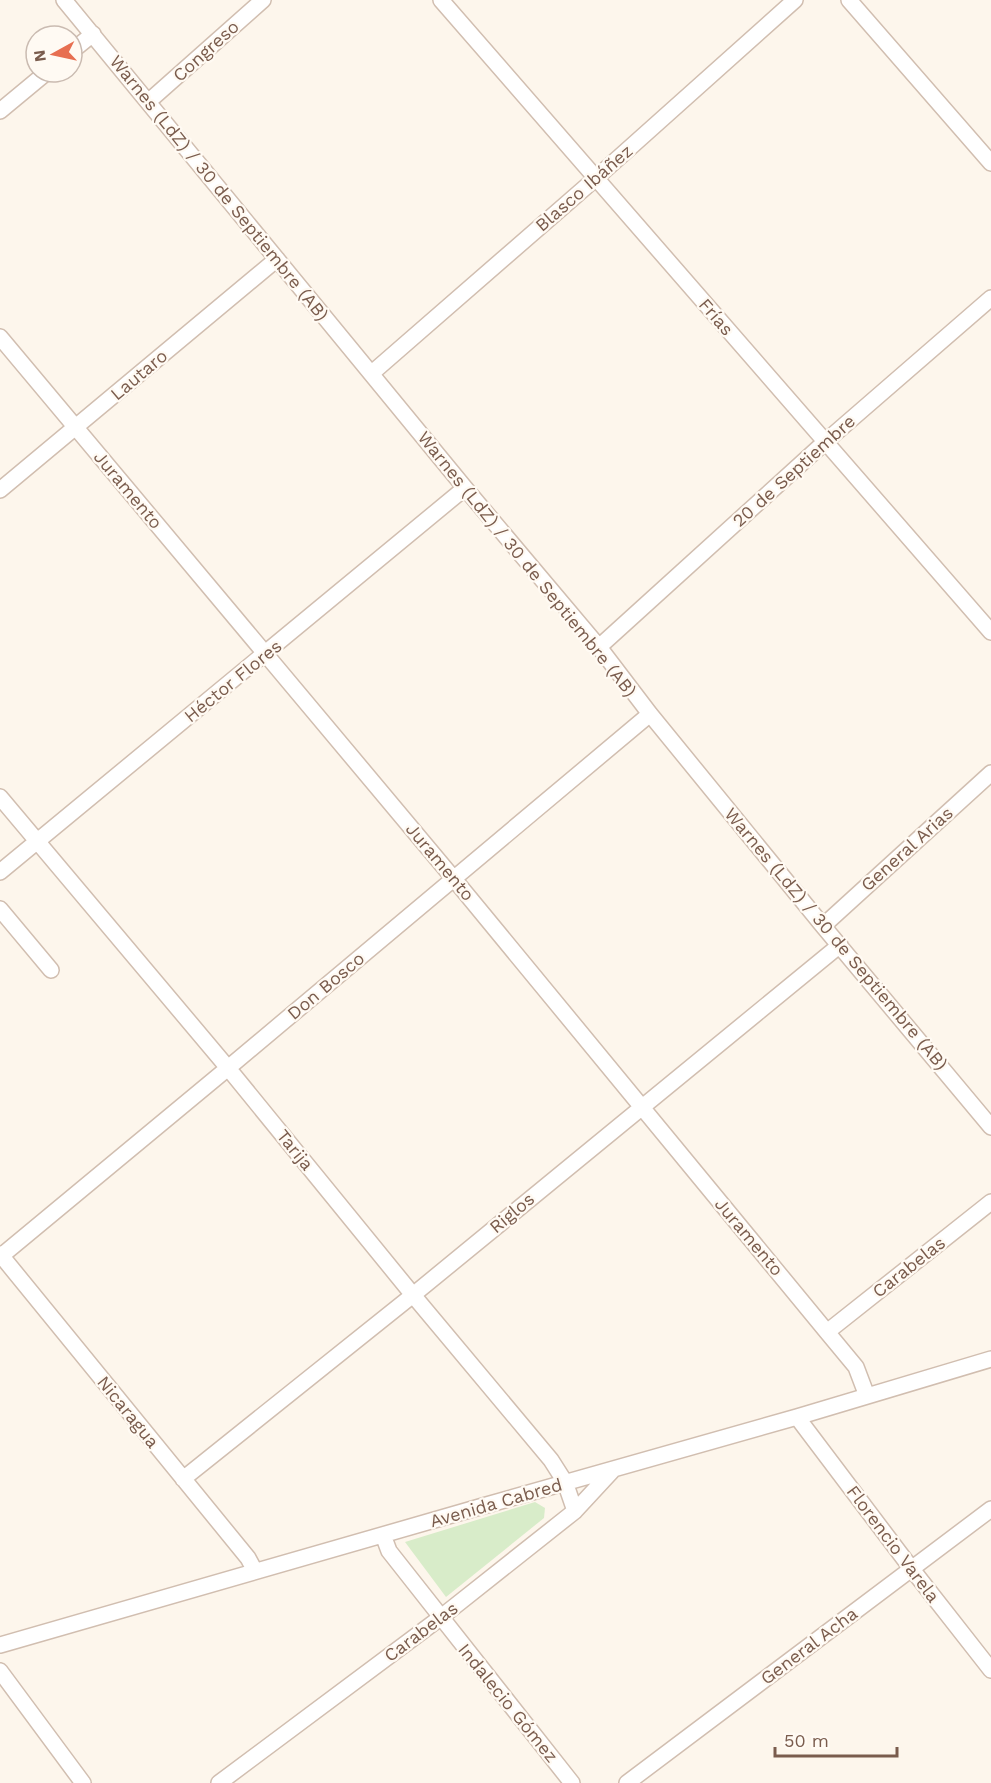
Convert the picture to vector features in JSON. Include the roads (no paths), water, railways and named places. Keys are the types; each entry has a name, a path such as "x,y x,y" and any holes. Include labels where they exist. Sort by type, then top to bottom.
{"street":[{"name":"Warnes (LdZ) / 30 de Septiembre (AB)","path":"64,0 465,488 599,647 650,714 823,926 991,1127"},
{"name":"Congreso","path":"148,102 263,0"},
{"name":"Frías","path":"441,0 991,632"},
{"name":"Blasco Ibáñez","path":"372,373 596,178 795,0"},
{"path":"849,0 991,163"},
{"path":"84,41 93,34"},
{"path":"0,111 33,84"},
{"name":"Lautaro","path":"0,490 277,259"},
{"name":"20 de Septiembre","path":"599,647 825,442 991,298"},
{"name":"Juramento","path":"0,337 454,879 828,1332 856,1367 867,1396"},
{"name":"Héctor Flores","path":"0,872 465,488"},
{"name":"Don Bosco","path":"0,1255 228,1068 650,714"},
{"name":"General Arias","path":"823,926 991,773"},
{"name":"Tarija","path":"0,797 228,1068 551,1460 565,1482 575,1511"},
{"path":"0,909 51,970"},
{"name":"Riglos","path":"183,1479 413,1295 840,945"},
{"name":"Carabelas","path":"828,1332 991,1202"},
{"name":"Nicaragua","path":"0,1255 248,1558 255,1571"},
{"name":"Avenida Cabred","path":"0,1645 797,1417 991,1359"},
{"name":"Florencio Varela","path":"797,1417 991,1670"},
{"name":"Carabelas","path":"219,1783 440,1618 575,1511 614,1469"},
{"name":"General Acha","path":"627,1783 991,1509"},
{"name":"Indalecio Gómez","path":"383,1536 389,1551 440,1618 572,1783"},
{"path":"0,1671 83,1783"}]}
